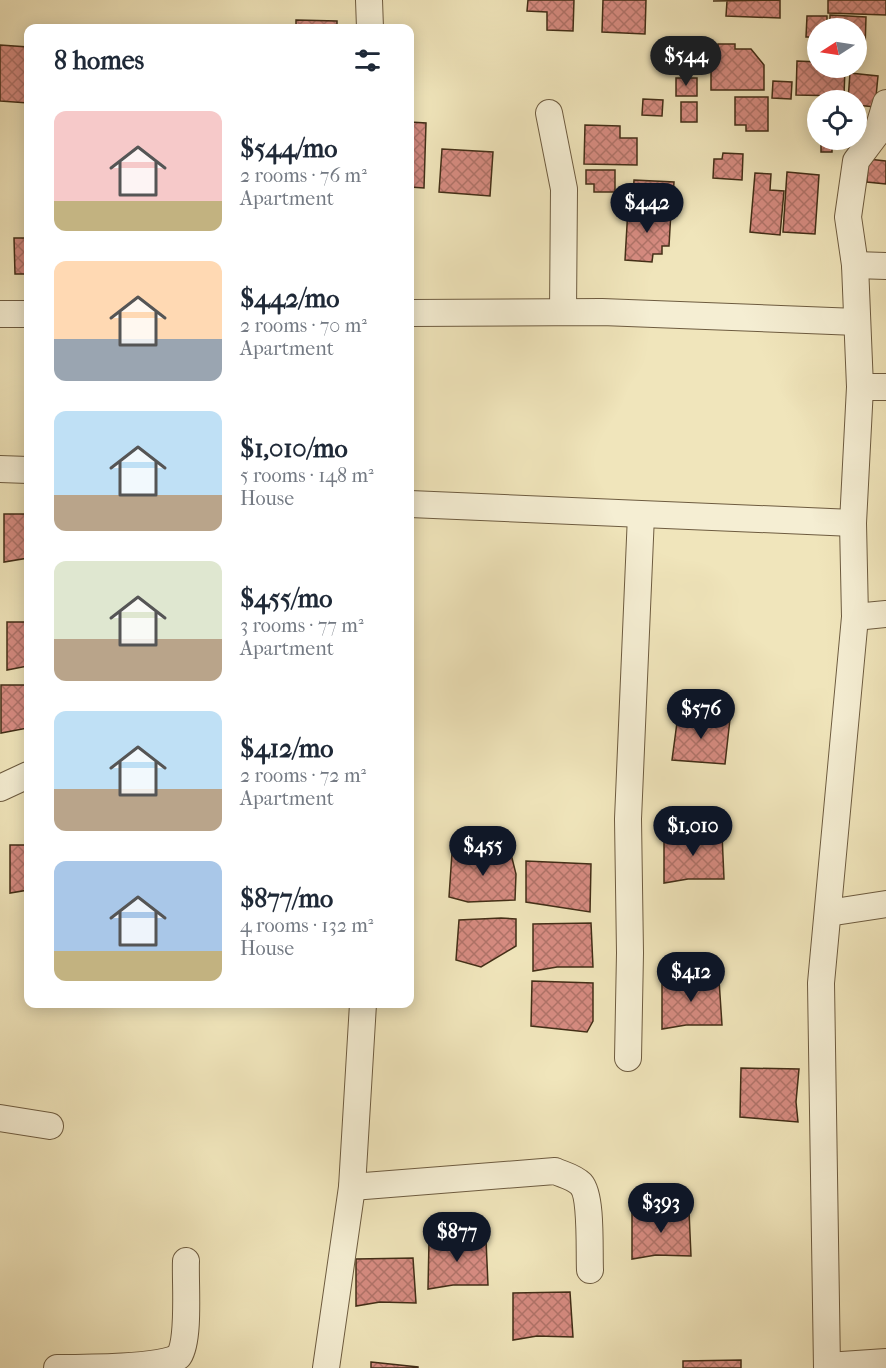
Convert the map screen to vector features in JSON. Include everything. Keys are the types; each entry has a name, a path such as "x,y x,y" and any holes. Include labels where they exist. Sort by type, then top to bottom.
{"street":[{"path":"369,0 370,24"},
{"path":"886,103 877,133 856,161 848,217 855,265 860,387 853,522 855,617 821,983 827,1367 886,1362"},
{"path":"549,113 564,189 563,312"},
{"path":"855,265 886,266"},
{"path":"414,313 563,312 779,317 856,322"},
{"path":"0,314 24,314"},
{"path":"860,387 886,387"},
{"path":"0,469 24,471"},
{"path":"414,504 853,522"},
{"path":"628,1058 630,953 628,819 641,515"},
{"path":"855,617 886,614"},
{"path":"0,788 24,777"},
{"path":"828,913 886,904"},
{"path":"326,1368 352,1187 363,1008"},
{"path":"0,1118 50,1126"},
{"path":"352,1187 555,1171 574,1179 583,1186 586,1198 590,1270"},
{"path":"57,1368 151,1367 173,1362 179,1356 184,1341 186,1261"}],"building":[{"path":"528,0 574,0 573,31 547,30 547,12 527,11"},
{"path":"603,0 646,0 645,34 602,32"},
{"path":"780,0 780,18 726,16 727,1 713,1"},
{"path":"828,0 886,0 886,15 828,13"},
{"path":"830,15 866,17 866,18 830,18"},
{"path":"807,16 827,16 827,18 807,18 806,37"},
{"path":"296,20 337,21 337,24 296,24"},
{"path":"718,44 735,44 735,49 751,49 764,65 764,90 711,90 711,64 718,64"},
{"path":"0,45 24,47 24,103 0,101"},
{"path":"797,61 807,61 807,78 845,78 844,90 807,90 807,95 796,95"},
{"path":"867,75 878,76 875,107 867,106 867,90 849,90 850,78 867,78"},
{"path":"676,78 697,78 697,96 676,96"},
{"path":"773,81 792,82 791,99 772,98"},
{"path":"735,97 768,97 768,131 746,131 746,125 735,125"},
{"path":"643,99 663,100 662,116 642,115"},
{"path":"681,102 697,102 697,122 681,122"},
{"path":"414,122 426,123 424,188 414,187"},
{"path":"585,125 620,126 620,138 637,138 637,165 584,164"},
{"path":"442,149 493,152 490,196 439,192"},
{"path":"723,153 743,154 742,180 713,178 714,159 722,159"},
{"path":"868,159 886,161 886,184 867,182"},
{"path":"586,170 615,170 615,192 594,192 594,184 586,184"},
{"path":"787,172 819,175 815,234 783,232"},
{"path":"755,173 771,174 770,190 784,191 780,235 750,232"},
{"path":"634,180 674,182 673,198 633,197"},
{"path":"628,208 671,211 669,246 662,246 662,254 653,254 652,262 625,260"},
{"path":"14,238 24,238 24,274 15,274"},
{"path":"4,514 24,514 24,559 4,562"},
{"path":"7,622 24,622 24,667 7,670"},
{"path":"1,685 24,685 24,729 1,733"},
{"path":"678,715 730,719 725,764 672,760"},
{"path":"722,834 724,879 688,879 664,883 664,835"},
{"path":"10,845 24,845 24,891 10,893"},
{"path":"452,853 511,854 516,874 515,900 468,902 449,897"},
{"path":"526,861 591,864 590,912 526,902"},
{"path":"516,919 516,946 481,967 456,960 459,920"},
{"path":"591,923 593,967 557,967 533,971 533,924"},
{"path":"719,980 722,1025 686,1025 662,1029 662,981"},
{"path":"532,981 593,983 593,1021 587,1032 531,1026"},
{"path":"741,1068 799,1069 796,1102 798,1122 740,1117"},
{"path":"689,1211 691,1256 656,1255 632,1259 632,1212"},
{"path":"486,1240 488,1285 453,1285 428,1289 429,1241"},
{"path":"413,1258 416,1303 380,1302 356,1306 356,1259"},
{"path":"570,1292 573,1337 537,1336 513,1340 513,1293"},
{"path":"741,1360 741,1368 683,1368 683,1361"},
{"path":"371,1362 418,1367 418,1368 371,1368"}]}
